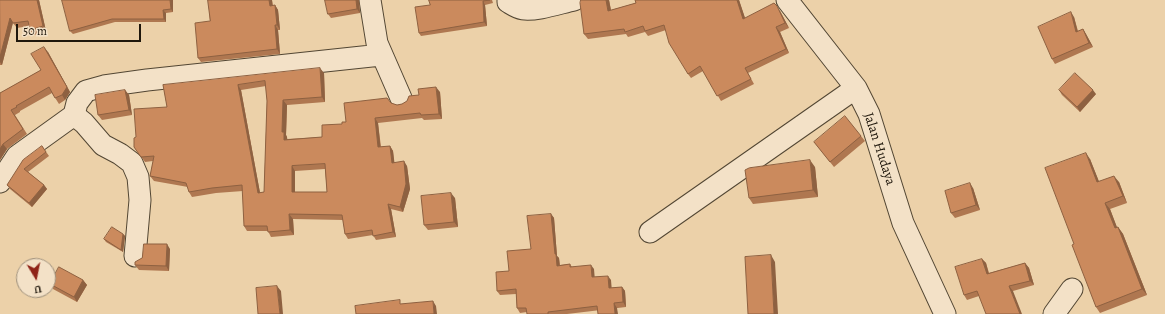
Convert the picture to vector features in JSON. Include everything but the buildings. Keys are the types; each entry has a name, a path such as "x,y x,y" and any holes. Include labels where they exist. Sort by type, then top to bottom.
{"street":[{"path":"370,0 377,43 381,55 402,98"},
{"path":"508,0 508,2 515,7 523,9 547,6 574,0"},
{"name":"Jalan Hudaya","path":"787,0 856,88 869,114 903,223 942,313"},
{"path":"0,182 17,156 74,114 77,103 86,91 104,86 162,78 381,55"},
{"path":"650,232 856,88"},
{"path":"74,114 104,145 132,163 138,178 140,200 135,256"},
{"path":"1054,314 1072,289"}]}
